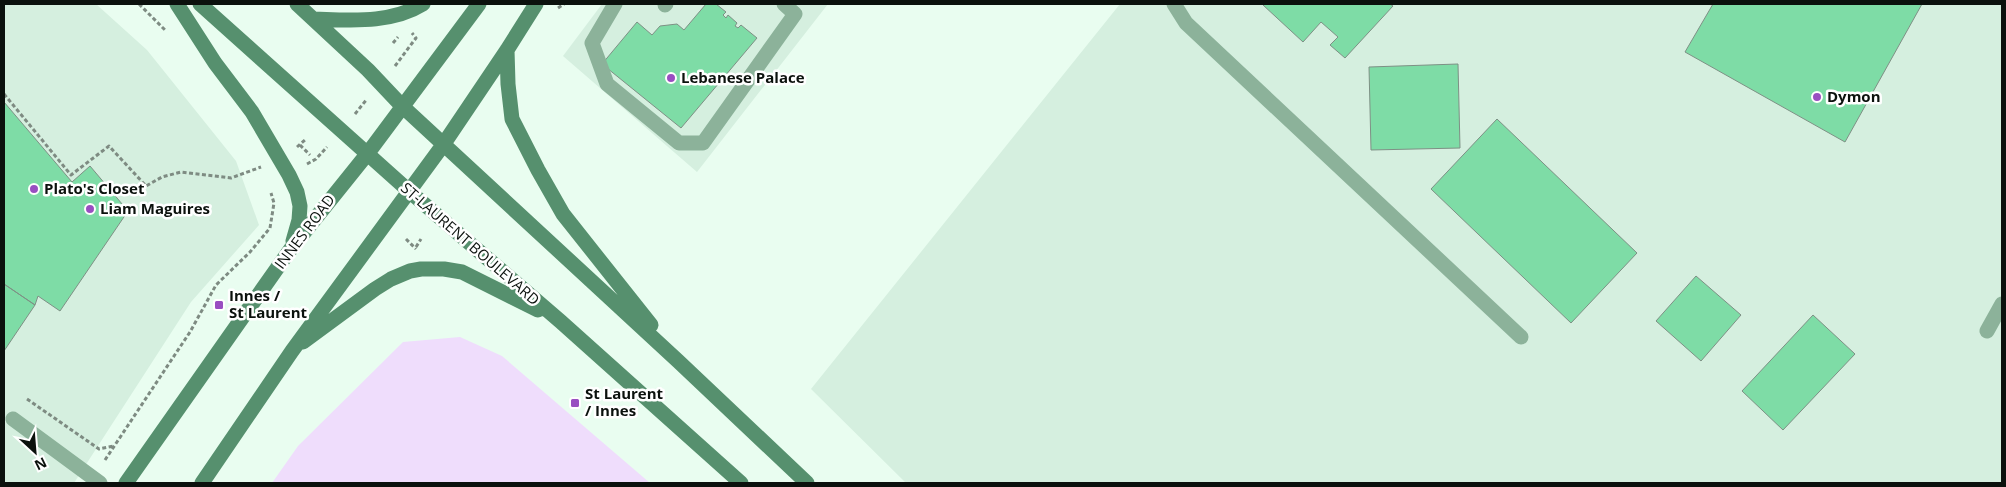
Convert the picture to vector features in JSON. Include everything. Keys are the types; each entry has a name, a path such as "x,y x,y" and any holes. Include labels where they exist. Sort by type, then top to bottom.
{"main road":[{"path":"177,4 215,63 252,112 276,150 297,192 300,206 299,220 290,250"},
{"name":"ST-LAURENT BOULEVARD","path":"200,4 741,483"},
{"path":"297,4 402,106 807,483"},
{"path":"314,19 349,20 390,17 423,4"},
{"name":"INNES ROAD","path":"126,483 290,250 368,153 479,4"},
{"path":"202,483 292,351 443,144 536,4"},
{"path":"507,50 512,119 538,170 563,214 678,361"},
{"path":"292,351 374,289 391,279 410,271 421,269 444,269 462,272 560,321"}],"lane":[{"path":"614,4 592,44 607,84 679,143 703,144 799,9 784,4"},
{"path":"1174,4 1186,23 1521,337"},
{"path":"1987,331 2002,304"},
{"path":"13,419 96,481"}],"path":[{"path":"399,37 404,42"},
{"path":"4,94 71,175 109,146 146,186 162,177 181,172 231,178 264,165"},
{"path":"306,138 300,145 310,155"},
{"path":"96,481 115,446 190,332 216,286 250,252 270,228 274,203 270,189"},
{"path":"406,239 416,247 421,239"},
{"path":"27,399 99,448 115,446"}],"shaded area":[{"path":"4,4 96,4 147,50 236,161 259,225 191,302 74,483 4,483"},
{"path":"602,4 828,4 697,172 563,56"},
{"path":"1120,4 2002,4 2002,483 906,483 811,389"},
{"path":"460,337 502,356 650,483 272,483 298,446 403,342"}],"building":[{"name":"Lebanese Palace","path":"706,4 716,4 726,12 723,15 726,18 728,15 737,23 735,26 738,28 741,25 757,38 681,128 602,64 637,22 652,35 660,26 677,24 684,30"},
{"path":"1264,4 1390,4 1393,6 1345,58 1330,45 1338,37 1321,22 1303,42"},
{"name":"Dymon","path":"1713,4 1922,4 1845,142 1685,52"},
{"path":"1458,64 1460,148 1371,150 1369,67"},
{"path":"4,102 72,182 90,166 128,211 60,311 38,296 35,305 4,284"},
{"path":"1497,119 1637,253 1571,323 1431,189"},
{"path":"1696,276 1741,315 1701,361 1656,321"},
{"path":"4,284 35,305 4,351"},
{"path":"1813,315 1855,354 1783,430 1742,391"}],"place":[{"name":"Lebanese Palace","path":"671,78"},
{"name":"Dymon","path":"1817,97"},
{"name":"Plato's Closet","path":"34,189"},
{"name":"Liam Maguires","path":"90,209"},
{"name":"Innes / St Laurent","path":"219,305"},
{"name":"St Laurent / Innes","path":"575,403"}]}
